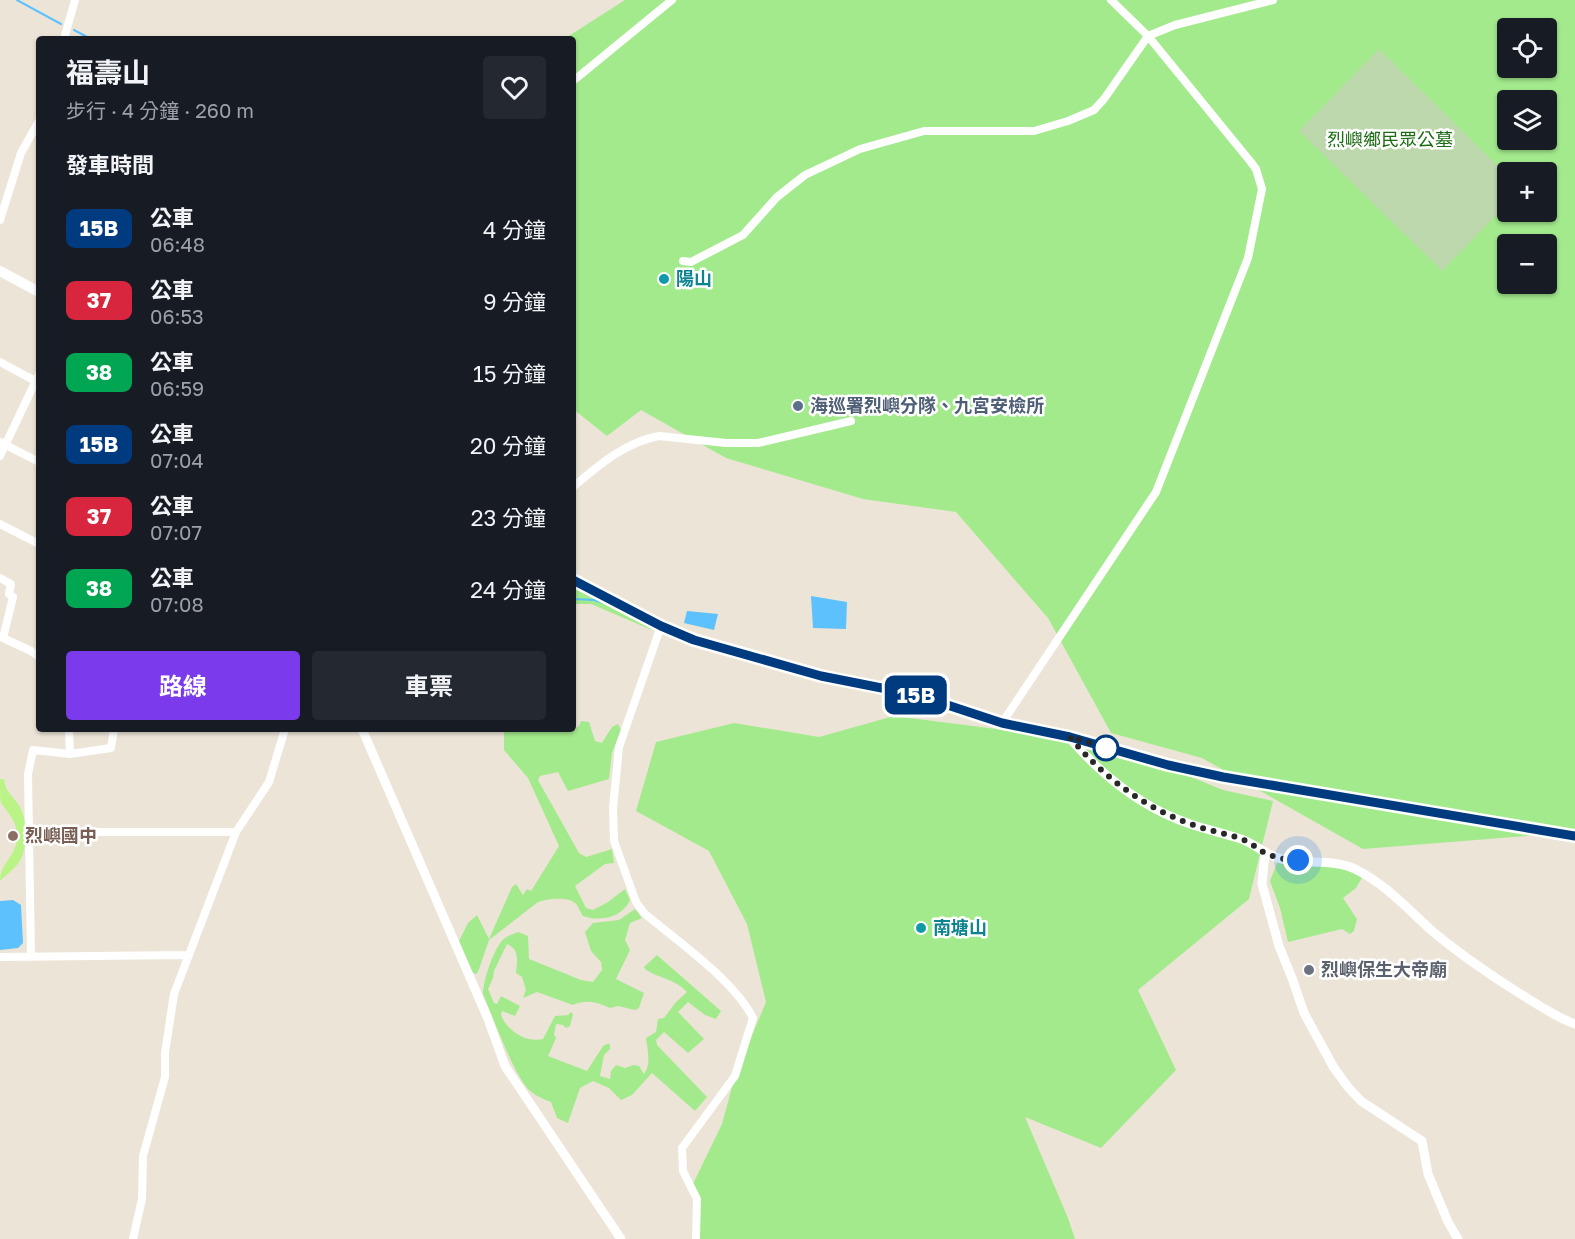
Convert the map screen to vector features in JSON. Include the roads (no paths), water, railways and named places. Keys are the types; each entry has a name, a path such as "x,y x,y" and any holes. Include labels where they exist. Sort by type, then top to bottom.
{"main road":[{"path":"0,271 36,289"},
{"path":"576,581 661,626 694,640 821,676 917,695 1002,723 1070,737 1168,765 1223,777 1575,836"}],"street":[{"path":"65,36 75,0"},
{"path":"576,79 672,0"},
{"path":"1002,723 1156,492 1248,258 1262,189 1256,169 1148,36 1111,0"},
{"path":"683,261 691,262 743,235 777,197 805,175 860,150 924,131 1034,131 1068,121 1094,110 1114,86 1148,36 1175,25 1274,0"},
{"path":"0,220 21,153 36,126"},
{"path":"0,362 36,378"},
{"path":"0,456 3,443 36,383"},
{"path":"576,484 601,463 649,438 659,436 726,443 758,443 851,422"},
{"path":"3,443 36,460"},
{"path":"0,524 36,542"},
{"path":"0,578 11,584 9,594 13,597 3,638 36,655"},
{"path":"661,626 619,747 613,808 614,841 636,902 644,913 730,985 747,1005 753,1018 735,1076 682,1148 682,1171 697,1199 696,1239"},
{"path":"69,732 70,754"},
{"path":"31,957 28,774 33,750 70,754 111,748 114,732"},
{"path":"133,1239 142,1199 144,1156 165,1077 165,1053 174,994 236,832 269,783 284,732"},
{"path":"363,732 488,1019 505,1066 621,1239"},
{"path":"1070,737 1085,756 1122,789 1172,816 1192,825 1244,840 1265,853 1281,859 1332,862 1355,869 1374,880 1479,968 1548,1011 1575,1024"},
{"path":"29,832 236,832"},
{"path":"1265,853 1262,884 1279,946 1304,1014 1334,1068 1361,1101 1422,1141 1428,1174 1448,1222 1458,1239"},
{"path":"0,957 187,955"}],"water":[{"path":"811,596 847,602 846,629 813,628"},
{"path":"687,611 718,614 714,630 684,623"},
{"path":"13,900 21,905 23,943 18,948 0,950 0,901"}],"waterway":[{"path":"17,0 61,24"},
{"path":"74,30 85,36"},
{"path":"576,599 594,600 614,606"}],"place":[{"name":"陽山","path":"664,279"},
{"name":"海巡署烈嶼分隊、九宮安檢所","path":"798,406"},
{"name":"烈嶼國中","path":"13,836"},
{"name":"南塘山","path":"921,928"},
{"name":"烈嶼保生大帝廟","path":"1309,970"}],"park label":[{"name":"烈嶼鄉民眾公墓","path":"1390,140"}]}
